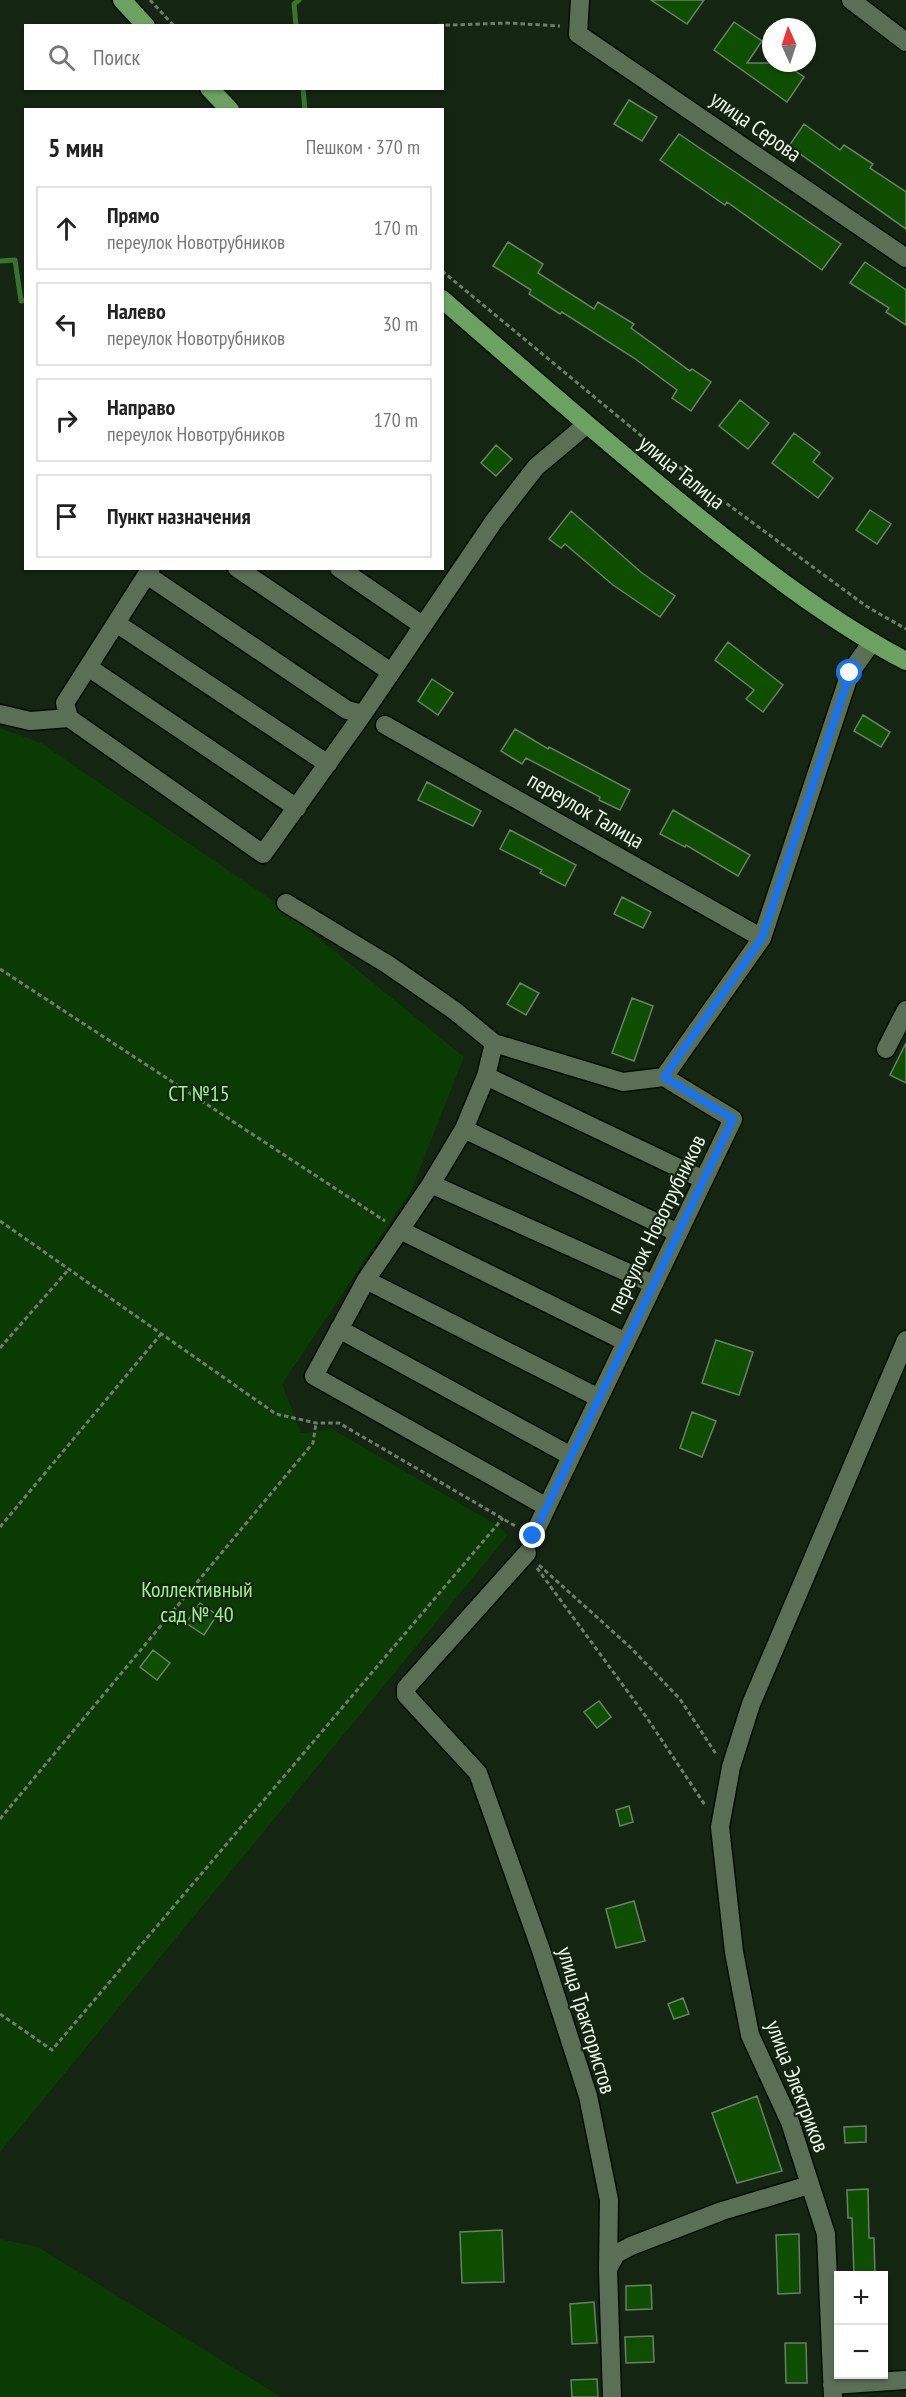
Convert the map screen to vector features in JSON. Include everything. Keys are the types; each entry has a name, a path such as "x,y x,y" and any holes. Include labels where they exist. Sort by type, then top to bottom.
{"main road":[{"path":"122,0 144,24"},
{"path":"210,90 228,108"},
{"name":"улица Талица","path":"444,301 585,425 745,555 871,643 906,661"}],"street":[{"path":"578,34 580,0"},
{"path":"851,0 906,42"},
{"name":"улица Серова","path":"578,34 906,258"},
{"path":"0,714 30,721 69,718 263,854 363,714 494,521 536,467 585,425"},
{"path":"240,570 391,672"},
{"path":"342,570 422,625"},
{"path":"69,718 65,703 149,572 347,710 363,714"},
{"path":"117,623 328,764"},
{"path":"286,903 387,964 455,1011 494,1043 623,1082 664,1077 762,938 850,673 871,643"},
{"path":"88,668 297,808"},
{"name":"переулок Талица","path":"385,725 762,938"},
{"path":"886,1048 906,1010"},
{"path":"494,1043 486,1076 464,1129 431,1184 366,1280 314,1376 547,1507"},
{"path":"486,1076 704,1180"},
{"name":"переулок Новотрубников","path":"406,1695 406,1688 530,1545 733,1119 664,1077"},
{"path":"464,1129 678,1233"},
{"path":"431,1184 653,1284"},
{"path":"400,1230 626,1342"},
{"path":"366,1280 599,1398"},
{"path":"339,1329 572,1455"},
{"name":"улица Электриков","path":"833,2391 826,2234 808,2185 790,2122 750,2035 734,1952 720,1827 731,1767 751,1704 906,1340"},
{"name":"улица Трактористов","path":"406,1695 478,1773 588,2096 609,2200 608,2269 612,2397"},
{"path":"608,2269 616,2254 631,2246 722,2211 808,2185"},
{"path":"833,2391 906,2380"}],"path":[{"path":"150,0 172,24"},
{"path":"444,25 507,23 562,26 578,34"},
{"path":"444,273 696,481 866,606 906,629"},
{"path":"0,969 400,1230"},
{"path":"0,1221 276,1414 316,1423 339,1423 504,1518 680,1699 721,1761 731,1767"},
{"path":"0,1348 69,1269"},
{"path":"0,1527 161,1334"},
{"path":"0,1819 313,1443 316,1423"},
{"path":"0,2014 52,2050 504,1518"},
{"path":"530,1545 720,1827"}],"green space":[{"path":"0,728 41,743 272,900 464,1057 411,1191 282,1384 301,1433 332,1429 497,1525 508,1535 0,2152"},
{"path":"0,2239 38,2247 281,2397 0,2397"}],"building":[{"path":"651,0 704,0 687,24"},
{"path":"734,22 762,41 747,63 762,63 762,72 796,72 804,77 787,102 714,50"},
{"path":"629,100 657,117 642,141 614,124"},
{"path":"804,124 840,150 844,145 873,164 870,168 906,192 906,229 789,146"},
{"path":"679,134 841,244 822,270 727,202 725,205 660,160"},
{"path":"508,242 543,264 538,273 594,309 598,302 634,324 631,328 690,371 692,369 711,382 691,411 672,398 677,390 634,358 562,312 560,314 529,294 531,290 493,266"},
{"path":"865,262 906,290 906,325 886,312 889,308 850,283"},
{"path":"740,400 769,423 748,449 719,426"},
{"path":"794,433 820,453 813,462 833,478 818,498 772,463"},
{"path":"496,445 512,459 496,476 481,463"},
{"path":"870,510 891,524 877,544 856,530"},
{"path":"571,511 642,573 675,596 660,617 613,585 565,544 561,548 549,539"},
{"path":"728,642 783,685 763,712 746,699 754,690 715,660"},
{"path":"432,679 453,693 438,715 418,701"},
{"path":"863,715 890,732 881,747 854,731"},
{"path":"515,729 548,749 549,747 630,790 620,810 526,758 522,764 501,751"},
{"path":"427,782 481,811 473,826 418,800"},
{"path":"673,810 750,855 738,876 686,845 685,847 660,834"},
{"path":"510,830 576,865 565,886 540,873 542,870 500,849"},
{"path":"622,897 651,912 643,928 614,914"},
{"path":"520,983 539,993 526,1015 507,1004"},
{"path":"632,998 653,1006 634,1061 612,1053"},
{"path":"906,1043 906,1083 890,1075"},
{"path":"716,1340 753,1352 739,1395 702,1383"},
{"path":"692,1412 716,1421 702,1457 680,1448"},
{"path":"200,1603 217,1615 204,1635 186,1623"},
{"path":"153,1650 170,1663 157,1680 140,1667"},
{"path":"599,1701 611,1717 597,1728 584,1712"},
{"path":"629,1806 633,1822 620,1826 616,1810"},
{"path":"634,1901 645,1941 616,1948 606,1909"},
{"path":"683,1998 689,2014 674,2019 668,2004"},
{"path":"757,2096 782,2171 737,2183 712,2113"},
{"path":"866,2126 866,2142 845,2143 844,2127"},
{"path":"868,2189 869,2238 874,2238 875,2271 854,2271 852,2218 848,2218 847,2190"},
{"path":"502,2230 504,2282 462,2283 460,2232"},
{"path":"799,2234 800,2293 778,2294 776,2235"},
{"path":"651,2285 652,2309 626,2310 626,2286"},
{"path":"594,2302 597,2343 572,2344 570,2304"},
{"path":"653,2336 654,2362 626,2363 625,2337"},
{"path":"785,2343 806,2343 807,2383 786,2383"},
{"path":"597,2379 598,2397 572,2397 571,2380"}],"waterway":[{"path":"296,24 294,4 299,0"},
{"path":"303,90 305,108"},
{"path":"0,261 15,260 21,301 24,300"}],"route":[{"path":"533,1536 733,1119 664,1077 762,938 850,673"}],"park label":[{"name":"СТ №15","path":"199,1093"},
{"name":"Коллективный сад № 40","path":"197,1602"}]}
